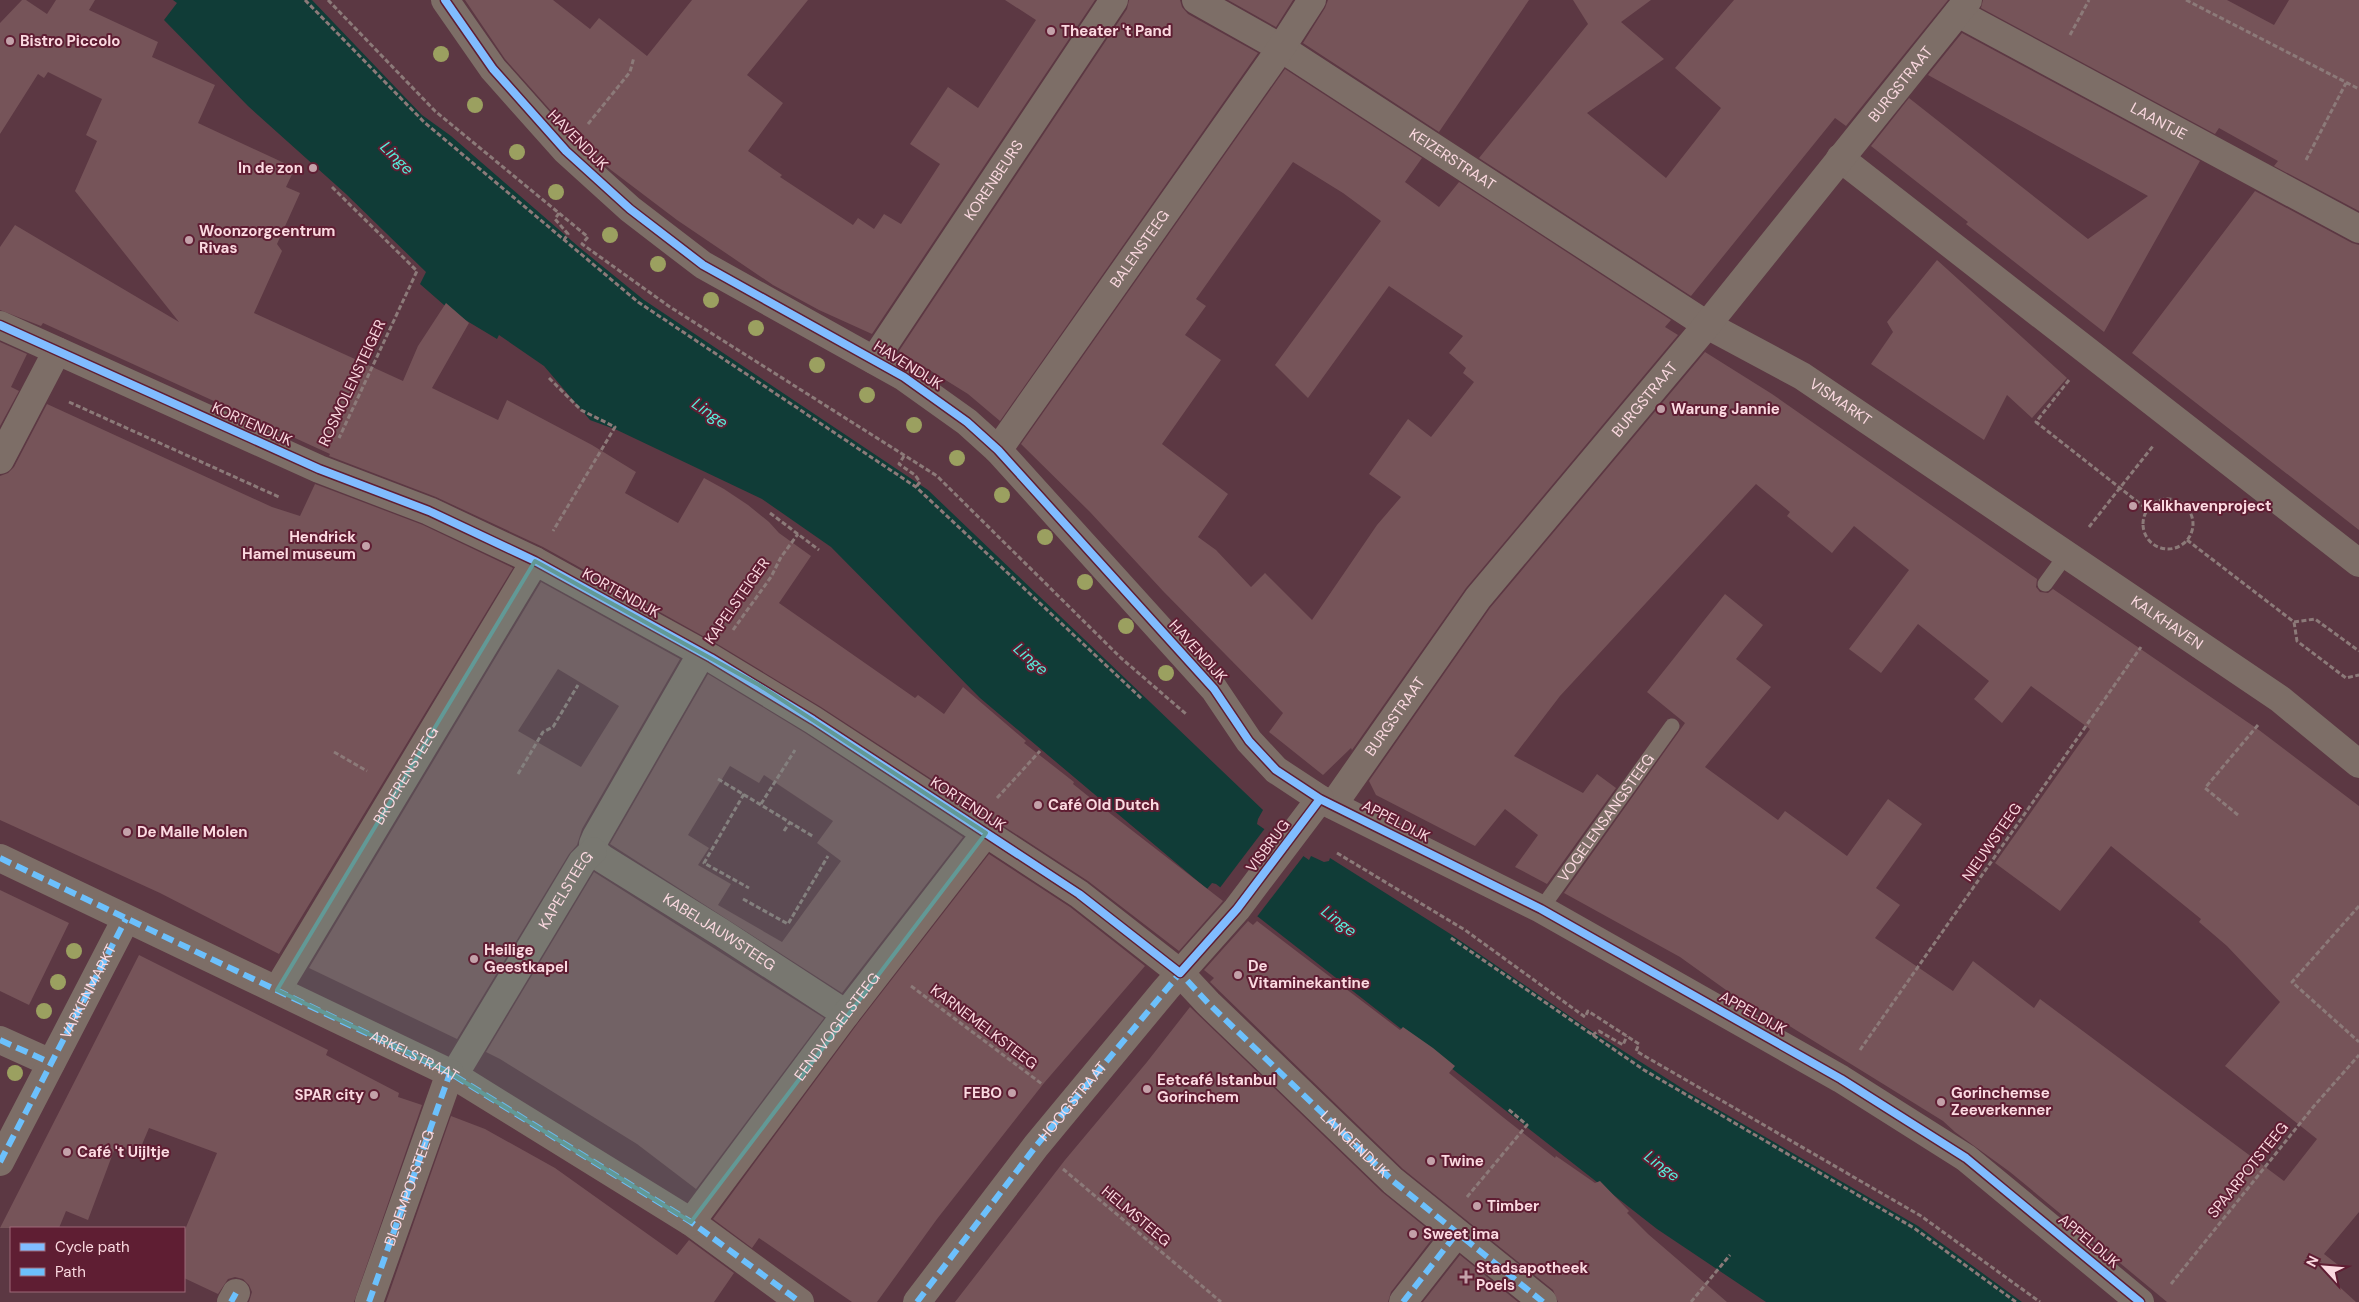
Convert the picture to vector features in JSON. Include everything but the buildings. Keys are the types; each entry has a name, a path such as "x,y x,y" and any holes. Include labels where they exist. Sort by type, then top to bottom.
{"street":[{"name":"HAVENDIJK","path":"445,0 493,69 566,151 630,209 703,265 874,360 934,398 967,422 998,450 1214,689 1261,756 1276,770 1326,802"},
{"name":"KORENBEURS","path":"874,360 1114,0"},
{"name":"KEIZERSTRAAT","path":"1196,0 1281,48 1707,325"},
{"name":"BALENSTEEG","path":"998,450 1281,48 1312,0"},
{"name":"BURGSTRAAT","path":"1326,802 1478,598 1707,325 1963,6"},
{"name":"LAANTJE","path":"1963,6 2359,229"},
{"path":"1840,158 2359,563"},
{"name":"KORTENDIJK","path":"0,325 322,470 430,511 535,561 759,685 1079,894 1180,973"},
{"name":"VISMARKT","path":"1707,325 1802,376 1968,489"},
{"path":"0,460 39,389 57,351"},
{"name":"KALKHAVEN","path":"1968,489 2280,699 2359,764"},
{"name":"BROERENSTEEG","path":"276,990 535,561"},
{"name":"KAPELSTEEG","path":"452,1074 582,862 593,851 596,837 707,656"},
{"name":"VISBRUG","path":"1237,909 1290,840 1326,802"},
{"name":"APPELDIJK","path":"1326,802 1540,909 1841,1078 1966,1158 2140,1302"},
{"name":"EENDVOGELSTEEG","path":"691,1222 884,965 980,828"},
{"name":"KABELJAUWSTEEG","path":"593,851 603,860 722,933 846,1014"},
{"name":"ARKELSTRAAT","path":"0,858 452,1074 691,1222 800,1302"},
{"name":"HOOGSTRAAT","path":"916,1302 1036,1146 1180,973 1237,909"},
{"name":"VARKENMARKT","path":"0,1162 126,919"},
{"name":"LANGENDIJK","path":"1180,973 1208,1003 1394,1181 1543,1302"},
{"path":"0,1040 50,1064"},
{"name":"BLOEMPOTSTEEG","path":"369,1302 452,1074"},
{"path":"1404,1302 1452,1228"}],"lane":[{"path":"2045,584 2066,555"},
{"name":"VOGELENSANGSTEEG","path":"1540,909 1672,726"}],"path":[{"path":"305,0 424,122 638,302 916,487 1142,700"},
{"path":"328,0 435,111 588,237 582,244 670,307 936,476 1121,658 1191,718"},
{"path":"2186,0 2359,89"},
{"path":"566,151 630,72 634,57"},
{"path":"2289,191 2346,83"},
{"path":"559,213 555,219 568,234 564,240"},
{"path":"2090,354 2036,422 2148,510"},
{"path":"535,561 615,427 581,410 549,378"},
{"path":"39,389 279,497"},
{"path":"2066,555 2175,420"},
{"path":"904,456 900,464 915,475 920,482 916,487"},
{"path":"2165,500 2176,501 2186,507 2191,514 2192,523 2192,532 2187,540 2178,548 2165,549 2153,544 2145,535 2143,522 2148,510 2155,503 2165,500"},
{"path":"770,513 819,550"},
{"path":"2187,540 2294,622 2297,641 2346,678 2359,675"},
{"path":"2294,622 2316,619 2359,651"},
{"path":"518,774 544,732 554,727 578,685"},
{"path":"2238,815 2205,788 2280,699"},
{"path":"761,804 799,743"},
{"path":"980,828 1040,751"},
{"path":"718,779 814,837"},
{"path":"744,794 704,863 750,888"},
{"path":"784,831 790,822"},
{"path":"1337,853 1465,930 1585,1017 1588,1011 1627,1036 1639,1044 1636,1051 1921,1216 2040,1302"},
{"path":"743,899 788,924 828,856"},
{"path":"2359,906 2292,982 2359,1042"},
{"path":"1451,938 1644,1070 1914,1228 2016,1302"},
{"path":"1592,1035 1599,1031 1623,1045 1627,1036"},
{"path":"1452,1228 1509,1147 1527,1126 1508,1110"},
{"path":"1690,1302 1730,1256"}],"highlighted area":[{"path":"535,561 759,685 986,833 691,1222 450,1073 277,990"}],"water":[{"name":"Linge","path":"173,0 312,0 422,115 451,136 580,248 644,300 928,490 1263,810 1257,824 1309,860 1311,856 1324,862 1329,861 1330,858 1452,935 1587,1028 1688,1092 1918,1226 2022,1302 1766,1302 1657,1229 1216,884 1212,883 1207,889 980,698 831,547 762,499 617,430 590,420 544,366 499,335 497,339 452,312 420,284 426,272 346,194 248,106 164,20 177,3"}],"pier":[{"path":"1266,827 1305,854 1256,918 1219,889"}],"marked path":[{"path":"0,858 450,1073 691,1222 800,1302"},
{"path":"0,1162 126,919"},
{"path":"917,1302 1036,1146 1180,973 1208,1003 1393,1181 1543,1302"},
{"path":"0,1040 51,1063"},
{"path":"369,1302 450,1073"},
{"path":"1403,1302 1457,1233"},
{"path":"231,1302 236,1293"}],"cycle path":[{"path":"445,0 493,69 566,151 630,209 703,265 904,377 967,422 998,450 1214,689 1249,741 1276,770 1320,799 1541,909 1841,1079 1966,1158 2140,1302"},
{"path":"0,325 319,469 429,511 535,561 711,658 813,720 1079,894 1180,973 1237,909 1320,799"}],"place":[{"name":"Theater 't Pand","path":"1051,31"},
{"name":"Bistro Piccolo","path":"10,41"},
{"name":"In de zon","path":"313,168"},
{"name":"Woonzorgcentrum Rivas","path":"189,240"},
{"name":"Warung Jannie","path":"1661,409"},
{"name":"Kalkhavenproject","path":"2133,506"},
{"name":"Hendrick Hamel museum","path":"366,546"},
{"name":"Café Old Dutch","path":"1038,805"},
{"name":"De Malle Molen","path":"127,832"},
{"name":"Heilige Geestkapel","path":"474,959"},
{"name":"De Vitaminekantine","path":"1238,975"},
{"name":"Eetcafé Istanbul Gorinchem","path":"1147,1089"},
{"name":"FEBO","path":"1012,1093"},
{"name":"SPAR city","path":"374,1095"},
{"name":"Gorinchemse Zeeverkenner","path":"1941,1102"},
{"name":"Café 't Uijltje","path":"67,1152"},
{"name":"Twine","path":"1431,1161"},
{"name":"Timber","path":"1477,1206"},
{"name":"Sweet ima","path":"1413,1234"},
{"name":"Stadsapotheek Poels","path":"1466,1277"}]}
